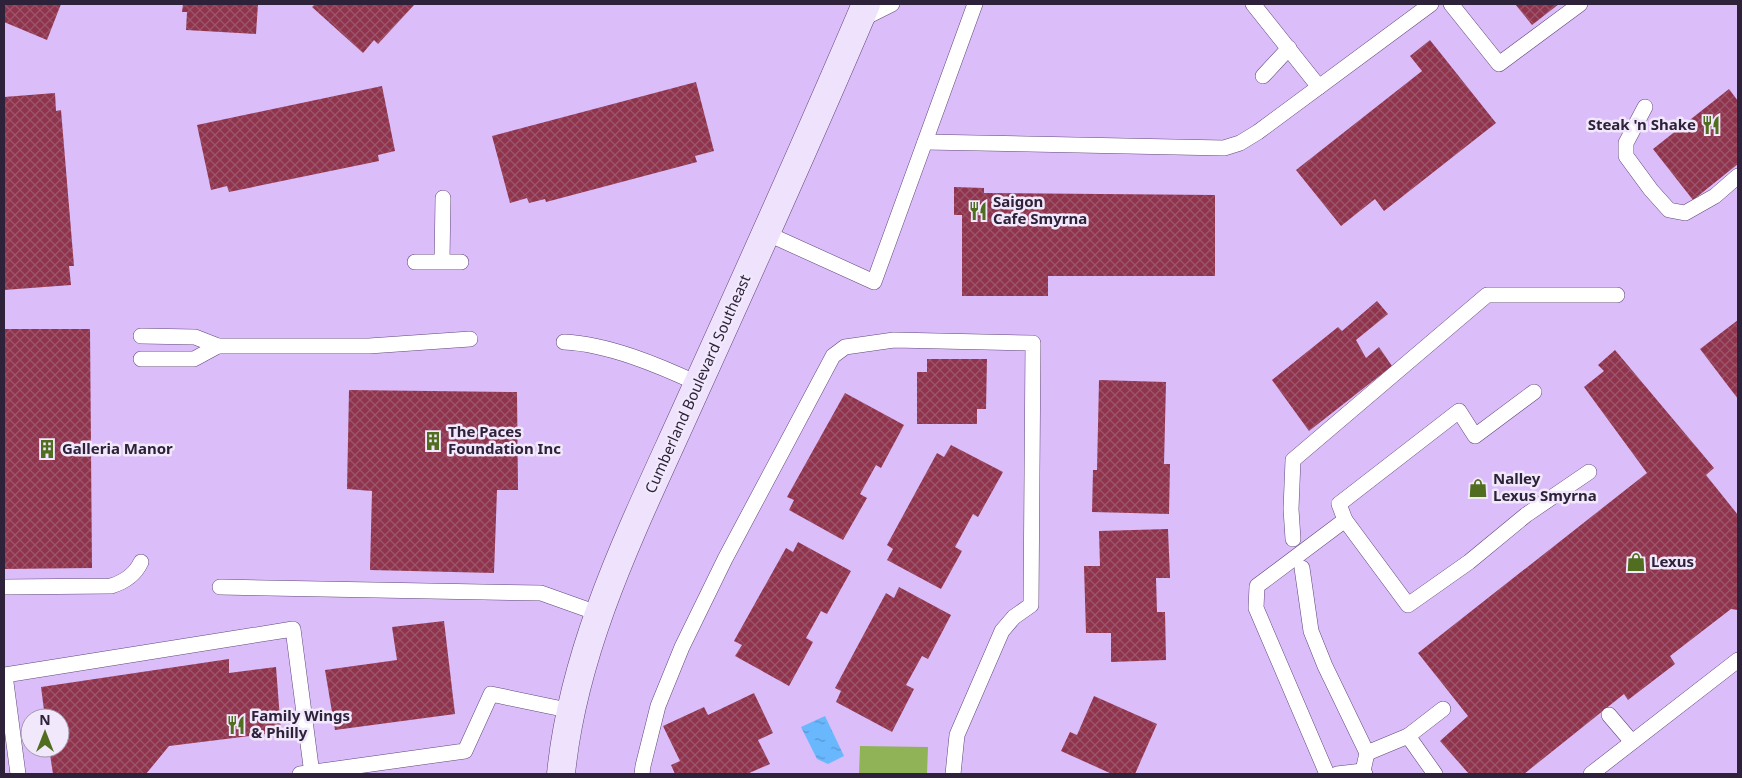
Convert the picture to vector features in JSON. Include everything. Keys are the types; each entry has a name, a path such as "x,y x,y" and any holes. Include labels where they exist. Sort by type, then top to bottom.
{"main road":[{"name":"Cumberland Boulevard Southeast","path":"561,774 572,711 584,659 622,555 866,4"}],"lane":[{"path":"853,34 870,15 892,4"},
{"path":"766,233 874,282 975,4"},
{"path":"1253,4 1319,87"},
{"path":"925,142 1224,148 1240,143 1258,132 1431,4"},
{"path":"1451,4 1499,64 1580,4"},
{"path":"1263,76 1288,48"},
{"path":"1645,107 1626,142 1626,156 1651,190 1669,210 1685,213 1715,196 1738,176"},
{"path":"442,261 443,198"},
{"path":"416,262 461,262"},
{"path":"1292,538 1292,460 1487,295 1617,295"},
{"path":"141,336 195,337 218,346 369,346 470,339"},
{"path":"642,774 658,706 682,647 725,559 833,356 845,347 894,340 1033,343 1031,606 1014,617 1002,631 957,735 954,774"},
{"path":"564,342 584,343 658,365 699,384"},
{"path":"141,359 194,359 218,346"},
{"path":"1534,392 1475,436 1459,411 1339,504 1346,520 1408,606 1469,562 1526,515 1589,472"},
{"path":"1327,774 1256,608 1257,586 1346,520"},
{"path":"4,587 111,586 120,583 130,576 141,562"},
{"path":"1302,568 1311,631 1325,666 1367,753 1364,773 1337,774"},
{"path":"220,587 541,593 600,614"},
{"path":"18,774 5,675 293,629 308,774 465,752 492,694 572,711"},
{"path":"1590,774 1738,660"},
{"path":"1367,753 1408,736 1443,709"},
{"path":"1610,715 1632,742"},
{"path":"1408,736 1435,774"}],"green space":[{"path":"860,746 928,747 927,774 859,774"}],"water":[{"path":"825,716 844,756 828,764 817,759 801,727"}],"building":[{"path":"4,4 61,4 47,40 4,22"},
{"path":"183,4 258,4 256,34 186,30 187,12 182,12"},
{"path":"315,4 415,4 378,44 374,40 363,53 312,7"},
{"path":"1515,4 1559,4 1532,25"},
{"path":"1430,40 1496,123 1384,211 1375,199 1341,226 1296,170 1422,71 1410,56"},
{"path":"696,82 714,151 695,156 697,162 546,202 545,199 529,203 527,198 510,203 492,136"},
{"path":"382,86 395,151 378,155 379,161 229,192 227,186 211,190 197,125"},
{"name":"Steak 'n Shake","path":"1729,89 1738,101 1738,164 1693,200 1653,149"},
{"path":"55,93 56,111 61,110 74,266 69,266 71,285 4,290 4,97"},
{"path":"954,187 984,188 984,193 1215,195 1215,276 1048,276 1048,296 962,296 962,215 954,215"},
{"path":"1377,301 1388,314 1356,340 1366,358 1379,347 1392,366 1309,431 1272,380 1338,327 1342,331"},
{"path":"1738,320 1738,399 1700,349"},
{"name":"Galleria Manor","path":"4,329 90,329 92,568 4,569"},
{"name":"Lexus","path":"1615,350 1714,468 1706,475 1738,515 1738,610 1731,609 1670,656 1675,664 1628,700 1624,694 1524,774 1469,774 1440,741 1468,716 1418,653 1647,473 1584,387 1604,371 1598,365"},
{"path":"927,359 987,359 986,409 977,409 977,424 917,424 917,372 927,372"},
{"path":"1099,380 1166,382 1164,464 1170,464 1169,514 1092,512 1093,470 1097,470"},
{"name":"The Paces Foundation Inc","path":"349,390 517,392 518,490 497,490 494,573 370,570 372,491 347,489"},
{"path":"845,393 904,425 881,468 876,465 860,494 867,498 843,540 789,510 794,500 787,497"},
{"path":"951,445 1003,472 978,517 973,514 955,547 962,551 941,589 887,560 893,549 887,545 937,453 944,457"},
{"path":"1168,529 1170,578 1156,578 1157,612 1165,612 1166,660 1111,662 1111,633 1086,633 1084,566 1100,566 1099,531"},
{"path":"798,542 851,571 827,614 821,611 806,638 813,642 789,686 735,656 742,645 734,641 786,548 793,552"},
{"path":"899,587 951,615 928,659 922,656 906,685 914,689 892,732 836,702 841,691 835,688 886,593 894,598"},
{"path":"444,621 455,714 335,730 325,670 397,660 392,627"},
{"path":"229,659 229,673 276,667 281,732 169,746 146,774 53,774 51,758 70,758 70,708 44,708 41,687"},
{"path":"754,693 773,733 758,740 770,764 747,774 675,774 671,765 680,761 663,726 704,707 708,715"},
{"path":"1094,696 1157,724 1135,774 1112,774 1061,751 1070,732 1077,735"}],"place":[{"name":"Steak 'n Shake","path":"1711,125"},
{"name":"Saigon Cafe Smyrna","path":"978,211"},
{"name":"The Paces Foundation Inc","path":"433,441"},
{"name":"Galleria Manor","path":"47,449"},
{"name":"Nalley Lexus Smyrna","path":"1478,488"},
{"name":"Lexus","path":"1636,562"},
{"name":"Family Wings & Philly","path":"236,725"}]}
